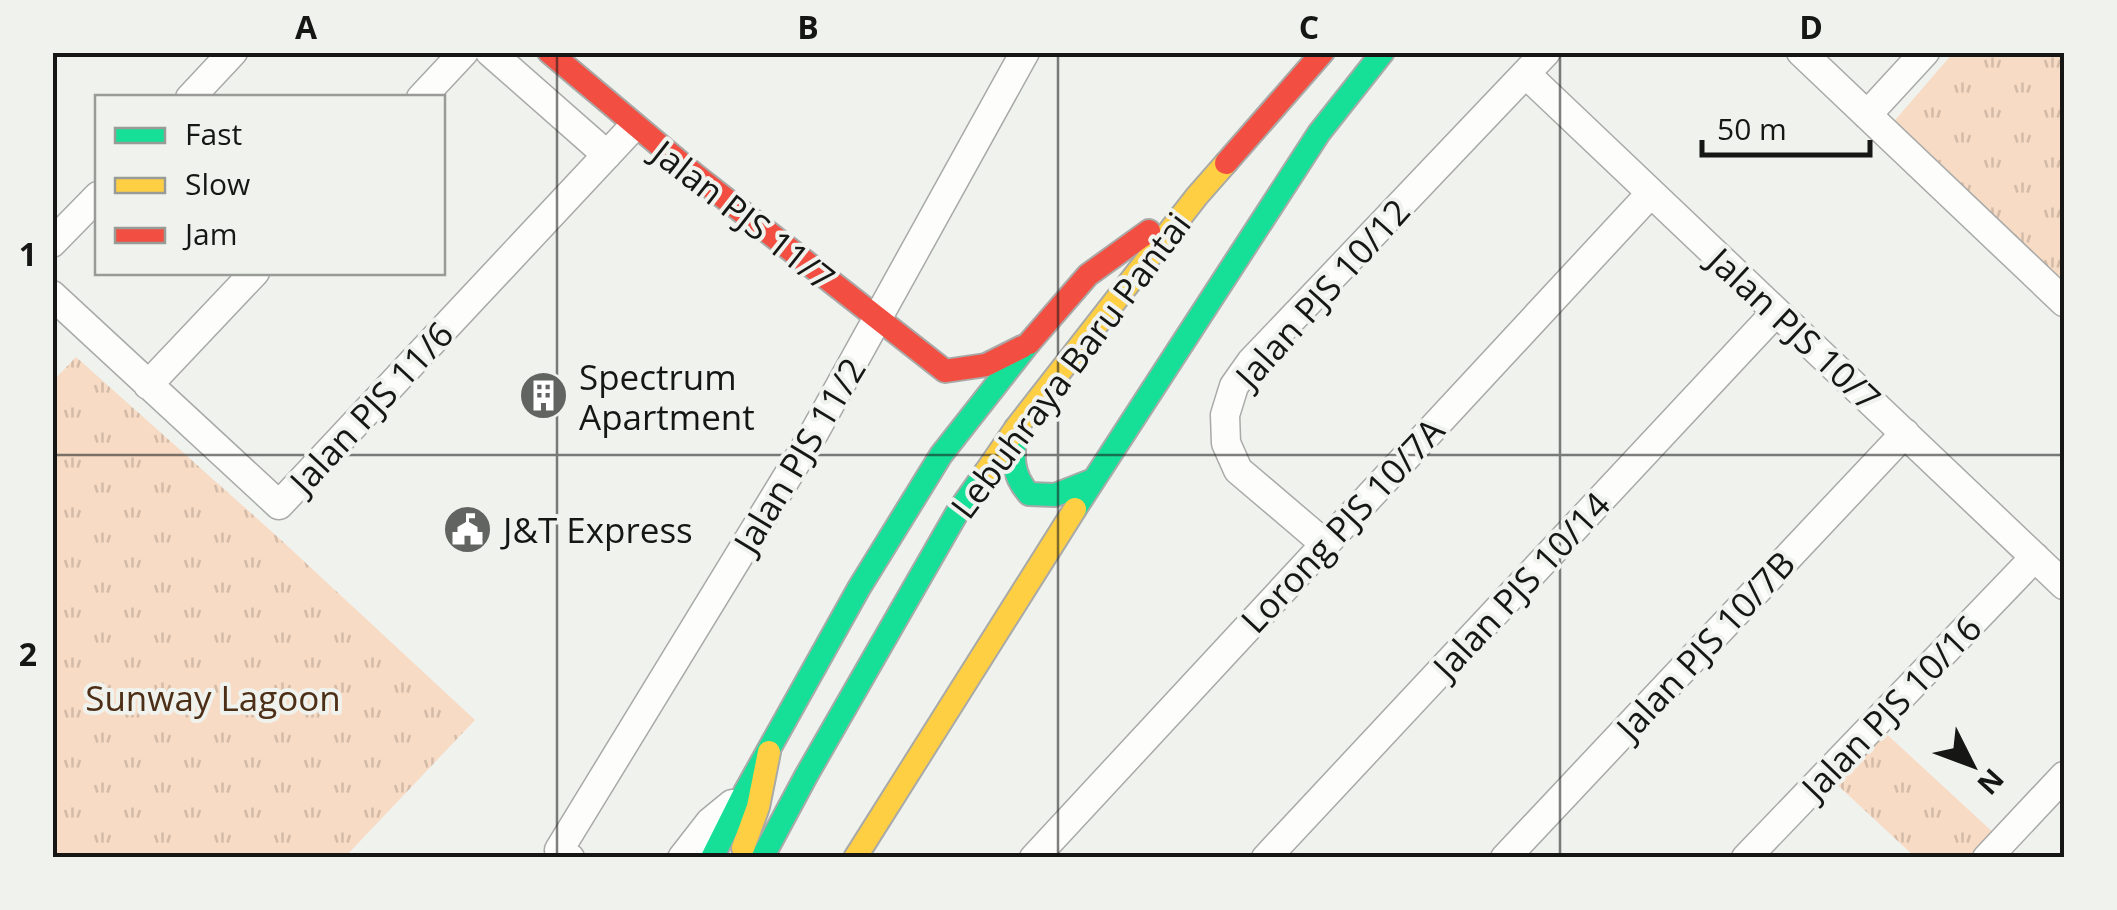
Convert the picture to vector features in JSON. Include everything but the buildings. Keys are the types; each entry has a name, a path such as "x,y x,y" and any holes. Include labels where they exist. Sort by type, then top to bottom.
{"main road":[{"name":"Jalan PJS 11/7","path":"549,52 633,128 878,320 947,386"},
{"name":"Lebuhraya Baru Pantai","path":"762,858 957,512 1016,428 1197,196 1323,52"},
{"name":"Lebuhraya Baru Pantai","path":"855,858 1092,480 1319,133 1383,52"},
{"path":"712,858 859,588 942,455 1088,275 1197,196"},
{"path":"942,455 950,418 947,386 1029,343"},
{"path":"1016,428 1012,470 1029,494 1056,496 1092,480"},
{"path":"739,858 758,808 769,752"}],"street":[{"path":"193,95 232,52"},
{"path":"424,95 464,52"},
{"name":"Jalan PJS 11/7","path":"490,52 607,155"},
{"name":"Jalan PJS 11/2","path":"564,854 814,434 1026,52"},
{"name":"Jalan PJS 10/12","path":"1324,544 1238,470 1226,444 1226,415 1234,386 1251,362 1546,52"},
{"path":"1801,52 2063,299"},
{"path":"1867,115 1925,52"},
{"name":"Jalan PJS 10/7","path":"1526,74 2064,585"},
{"name":"Jalan PJS 11/6","path":"52,296 279,505 633,128"},
{"name":"Lorong PJS 10/7A","path":"1034,858 1651,193"},
{"path":"52,243 95,199"},
{"path":"148,385 252,275"},
{"name":"Jalan PJS 10/14","path":"1266,858 1776,312"},
{"name":"Jalan PJS 10/7B","path":"1505,858 1905,433"},
{"name":"Jalan PJS 10/16","path":"1746,858 2035,556"},
{"path":"1987,858 2064,776"},
{"path":"682,858 710,822 745,792"}],"green space":[{"path":"1953,53 2064,53 2064,269 2053,284 1890,126"},
{"name":"Sunway Lagoon","path":"76,357 475,720 345,857 53,857 52,382"},
{"path":"1879,727 1997,836 1977,857 1915,857 1831,779"}],"traffic: fast":[{"path":"1075,509 1319,133 1383,52"},
{"path":"712,858 859,588 941,455 1029,343"},
{"path":"1016,428 1016,471 1029,494 1055,495 1093,480"},
{"path":"762,858 957,513 985,473"}],"traffic: slow":[{"path":"985,473 1016,428 1226,163"},
{"path":"855,858 1075,509"},
{"path":"743,848 758,807 769,752"}],"traffic: jam":[{"path":"549,52 695,175 945,371 986,365 1022,347"},
{"path":"1226,163 1323,52"},
{"path":"1029,343 1088,275 1149,231"}],"place":[{"name":"Spectrum Apartment","path":"544,396"},
{"name":"J&T Express","path":"468,529"}]}
